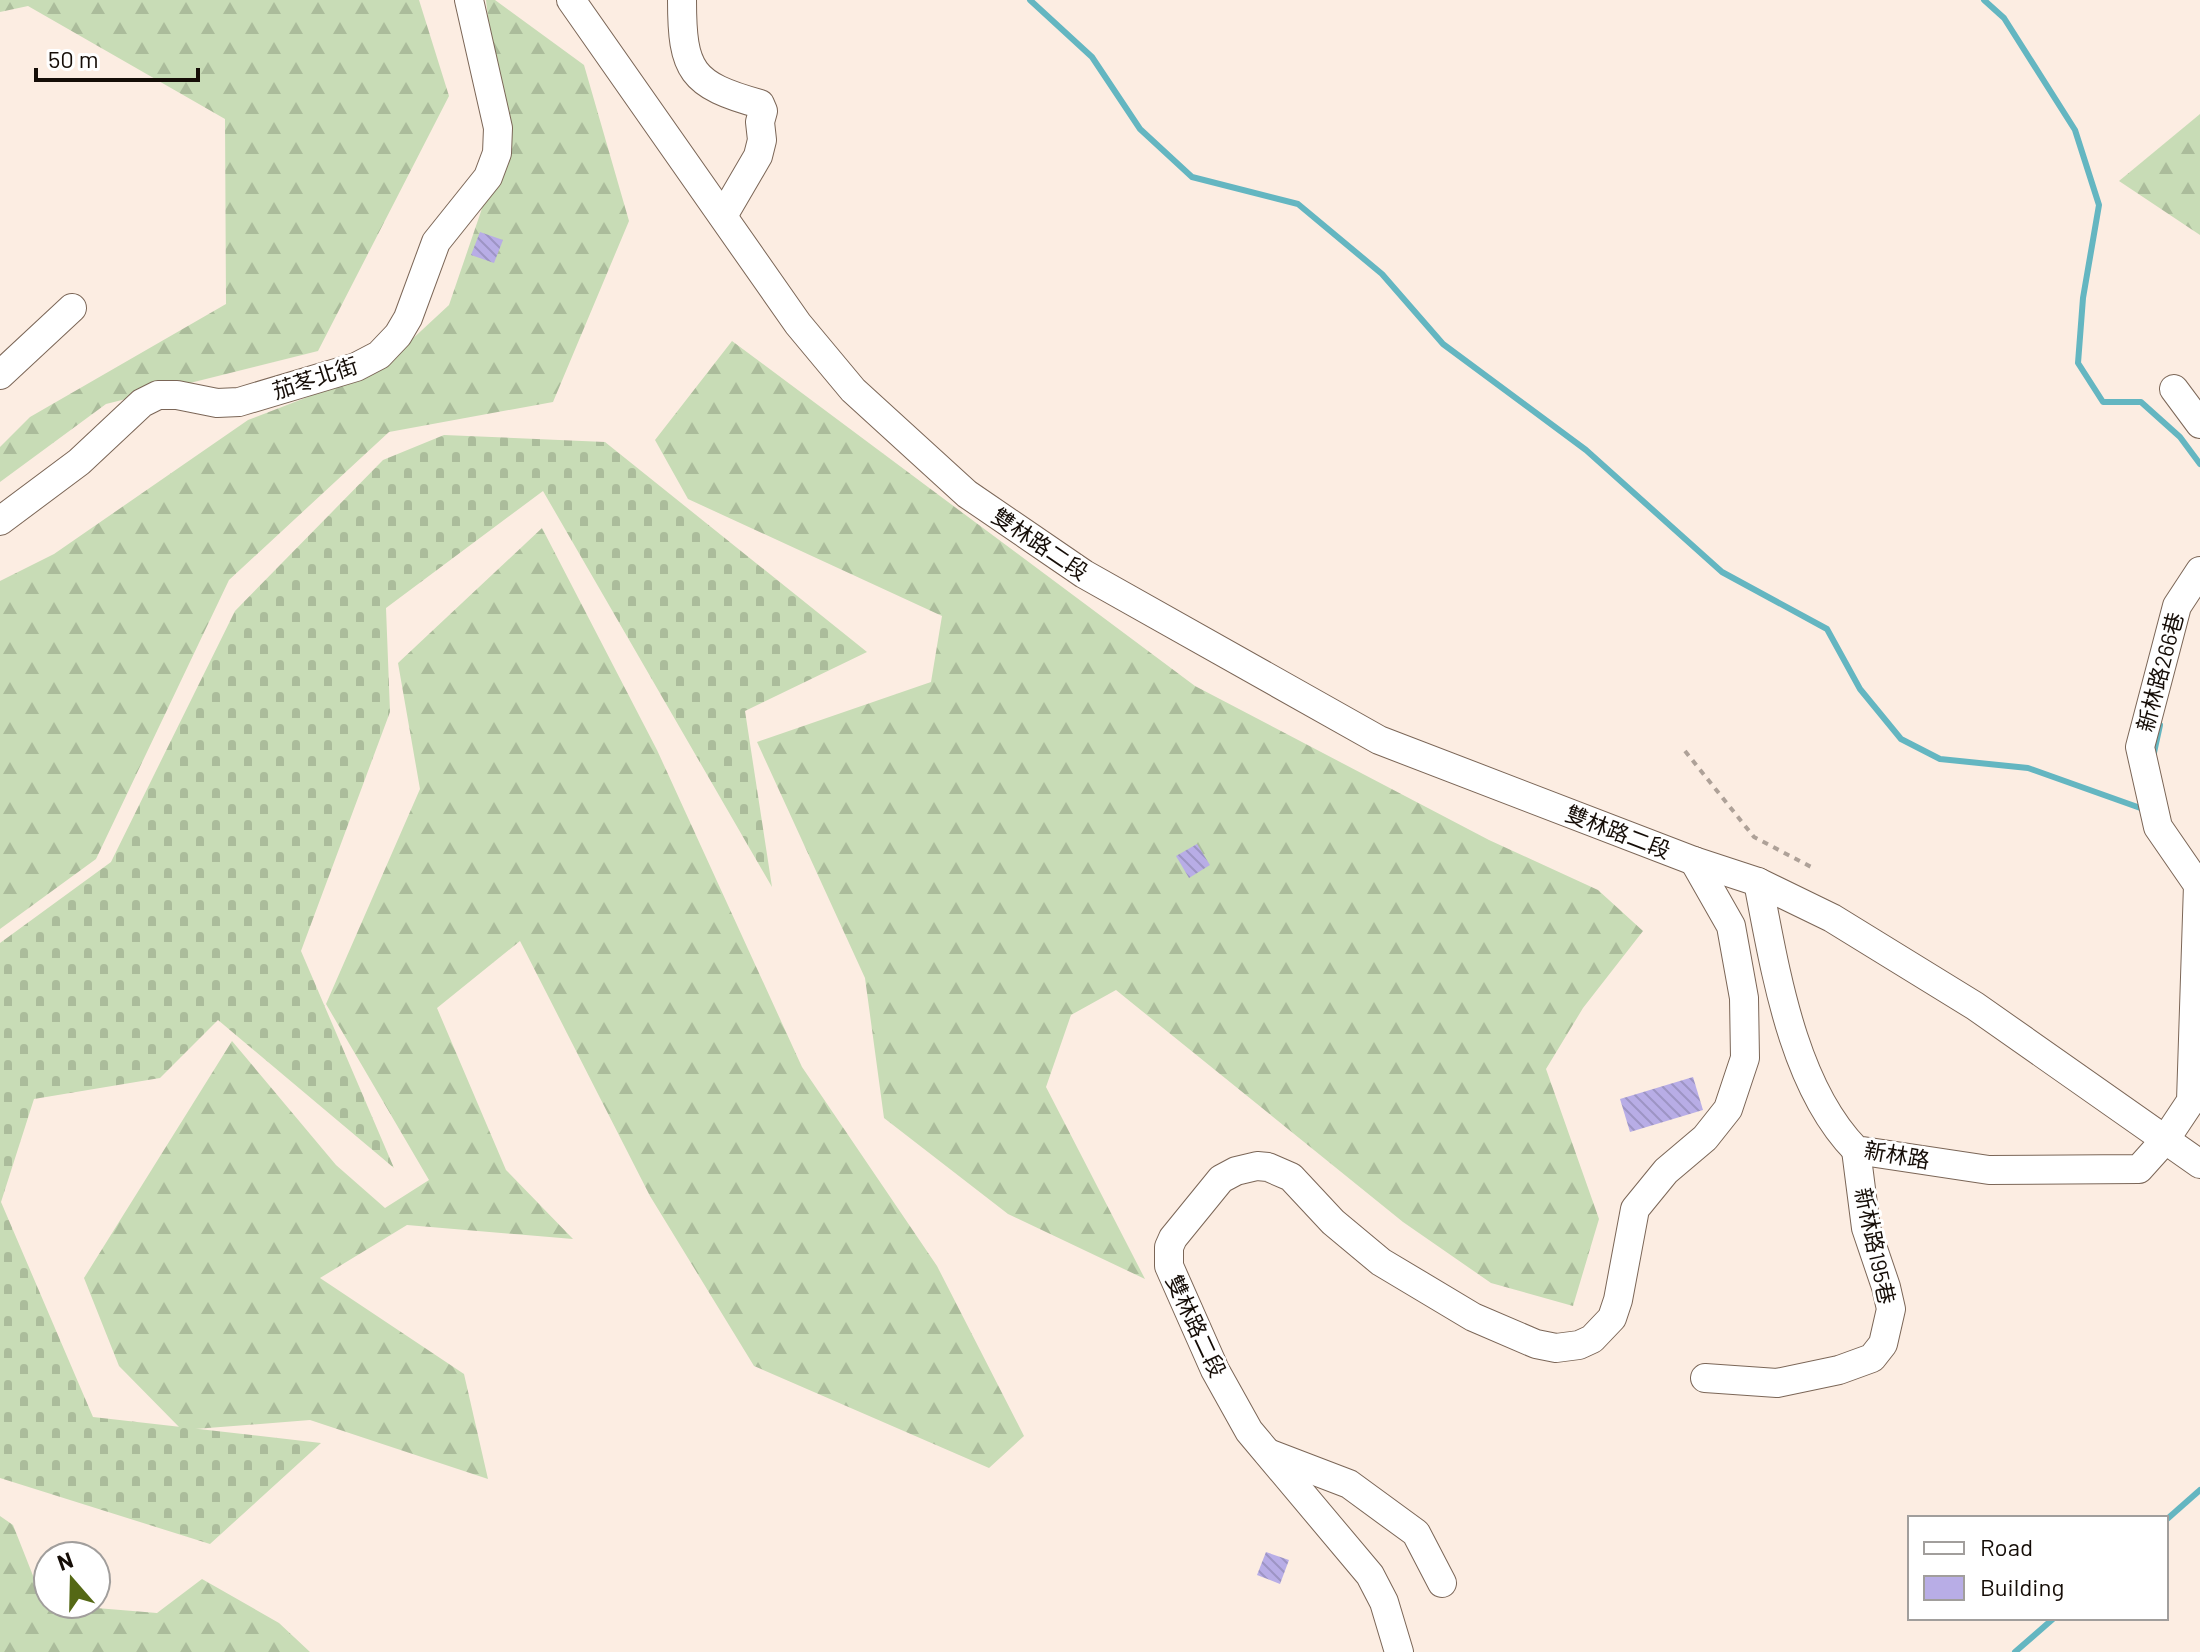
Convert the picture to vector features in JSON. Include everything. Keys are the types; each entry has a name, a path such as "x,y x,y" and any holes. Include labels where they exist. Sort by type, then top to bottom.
{"street":[{"name":"茄苳北街","path":"0,521 79,462 142,403 158,395 177,395 217,403 239,402 356,367 379,355 398,335 408,318 436,242 488,177 497,153 498,128 469,0"},
{"name":"雙林路二段","path":"571,0 798,324 853,390 967,494 1084,574 1379,740 1694,861 1731,926 1744,998 1745,1058 1728,1109 1705,1138 1666,1171 1635,1209 1618,1300 1612,1318 1592,1339 1579,1345 1556,1348 1536,1344 1473,1317 1381,1262 1333,1222 1291,1177 1268,1167 1236,1171 1221,1179 1173,1238 1169,1247 1169,1266 1215,1370 1249,1431 1370,1575 1384,1602 1399,1652"},
{"path":"682,0 682,42 690,64 708,85 760,104 763,111 758,156 723,216"},
{"path":"0,375 72,308"},
{"path":"2174,389 2200,424"},
{"name":"新林路266巷","path":"2165,1140 2191,1101 2198,885 2155,815 2140,747 2177,606 2200,571"},
{"path":"1694,861 1758,882 1832,918 1975,1006 2200,1164"},
{"name":"新林路","path":"1758,882 1783,1007 1815,1090 1841,1135 1856,1150 1989,1170 2139,1169 2165,1140"},
{"name":"新林路195巷","path":"1705,1378 1777,1383 1839,1370 1872,1358 1883,1344 1891,1309 1866,1228 1856,1150"},
{"path":"1267,1453 1349,1484 1416,1533 1442,1583"}],"path":[{"path":"1685,751 1754,837 1815,869"}],"green space":[{"path":"0,0 419,0 449,96 318,351 106,404 0,482 0,447 30,417 226,304 225,119 28,6 0,12"},
{"path":"486,0 495,0 584,65 629,221 553,402 389,432 229,580 96,859 0,929 0,581 54,554 248,420 380,369 449,305 503,147"},
{"path":"2200,114 2200,235 2119,181"},
{"path":"732,341 1195,686 1489,840 1598,890 1643,931 1583,1008 1546,1069 1599,1219 1573,1306 1491,1283 1403,1222 1116,990 1071,1015 1046,1087 1145,1279 1008,1214 884,1118 865,978 757,742 931,682 942,616 688,499 655,440"},
{"path":"444,435 605,442 867,652 745,711 772,887 543,491 386,608 390,712 301,951 394,1168 218,1020 160,1078 34,1099 1,1202 93,1417 321,1443 210,1544 0,1478 0,943 111,862 235,611 383,460"},
{"path":"542,528 657,750 802,1067 937,1266 1024,1436 989,1468 754,1366 650,1196 520,941 437,1008 506,1170 573,1239 407,1225 320,1278 464,1374 488,1479 310,1420 182,1430 119,1366 84,1278 232,1041 336,1165 385,1208 429,1180 326,1004 420,789 398,663"},
{"path":"0,1516 13,1525 32,1573 32,1620 112,1620 112,1609 157,1613 202,1579 279,1623 310,1652 0,1652"}],"building":[{"path":"480,232 503,240 494,263 471,255"},
{"path":"1197,844 1210,865 1189,878 1176,856"},
{"path":"1693,1077 1703,1110 1630,1132 1620,1099"},
{"path":"1266,1552 1289,1560 1280,1584 1257,1575"}],"waterway":[{"path":"1030,0 1092,57 1140,129 1192,177 1298,204 1382,274 1443,344 1586,450 1722,572 1827,629 1860,689 1901,739 1940,759 2028,768 2146,810"},
{"path":"1984,0 2004,18 2075,130 2099,205 2083,298 2078,363 2103,402 2141,402 2180,437 2200,464"},
{"path":"2153,757 2160,725"},
{"path":"2168,1518 2200,1490"},
{"path":"2015,1652 2052,1620"}]}
